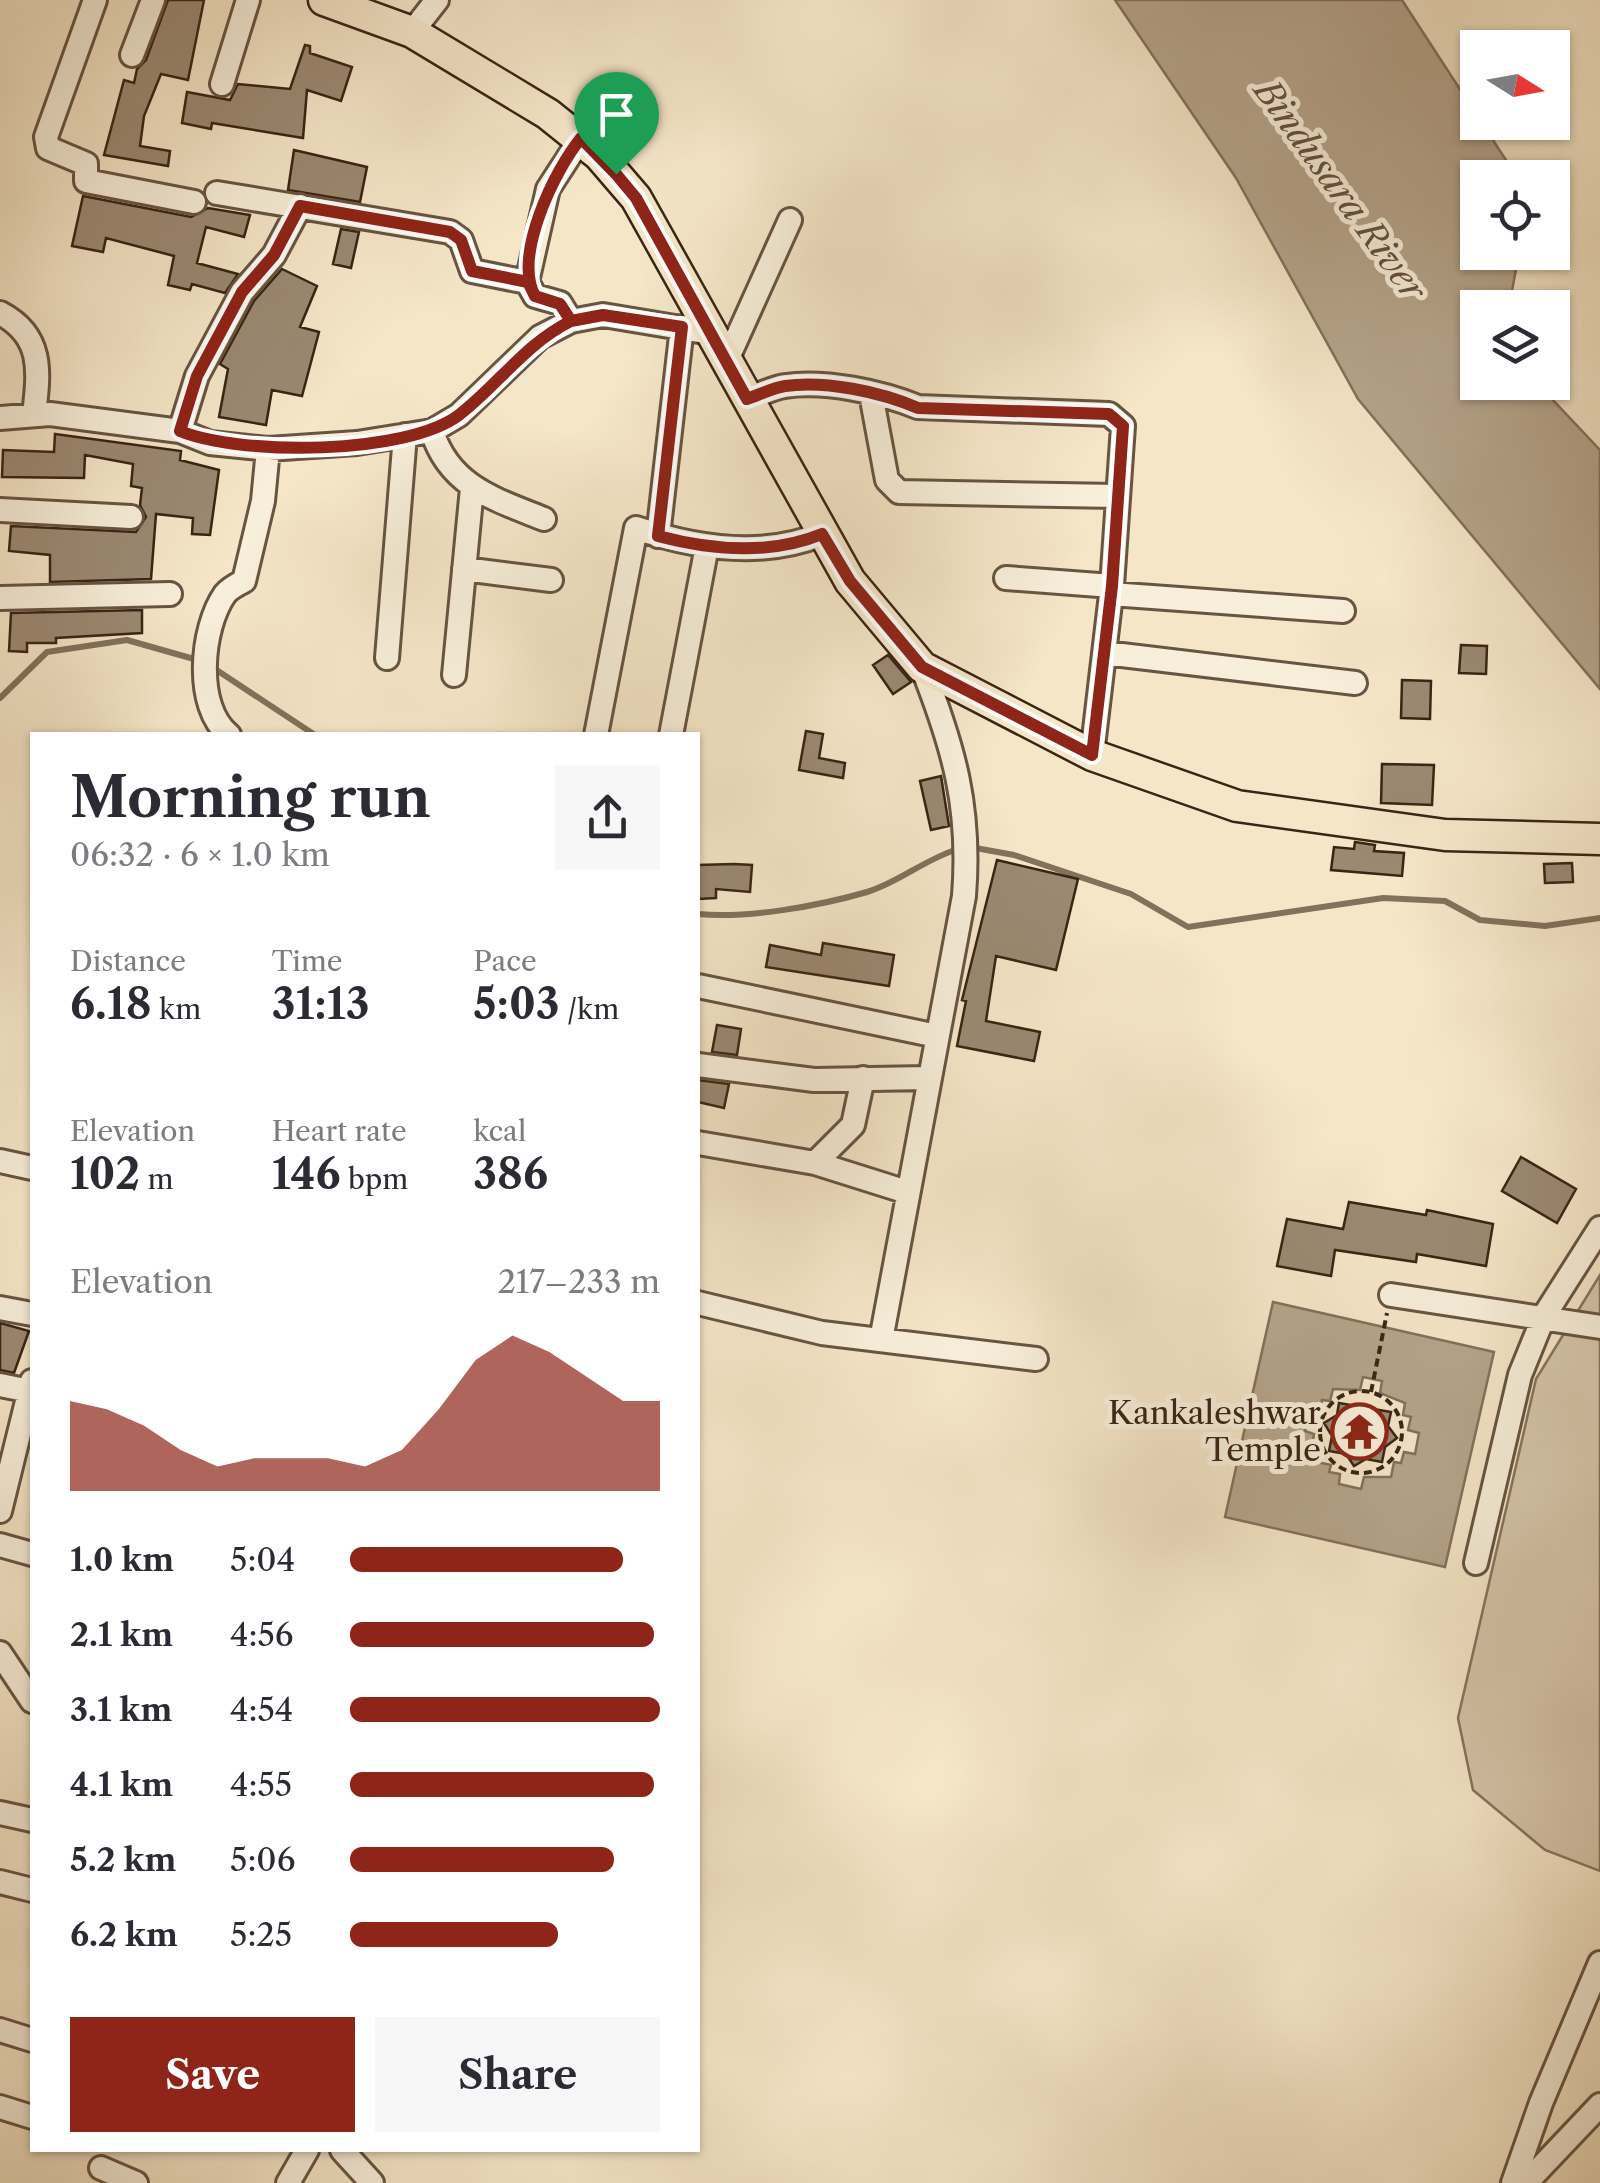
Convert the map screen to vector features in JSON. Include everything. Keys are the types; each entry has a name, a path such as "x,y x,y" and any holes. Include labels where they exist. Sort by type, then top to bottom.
{"main road":[{"path":"324,0 412,32 581,138 636,198 696,330 727,360 850,581 922,667 1092,755 1237,806 1445,835 1600,840"}],"street":[{"path":"95,0 46,138 48,148 86,164 86,181 194,202"},
{"path":"132,56 154,0"},
{"path":"222,84 248,0"},
{"path":"412,32 437,0"},
{"path":"571,321 560,304 535,296 528,282 548,189 581,138"},
{"path":"216,193 450,232 461,240 472,271 528,282"},
{"path":"180,431 197,376 242,292 274,255 300,206"},
{"path":"727,360 790,220"},
{"path":"0,314 29,334 40,365 34,415"},
{"path":"0,418 34,415 180,431 210,443 268,449 405,435 432,431 459,415 540,337 571,321 603,315 696,330 658,536"},
{"path":"747,399 784,386 871,394 918,408 1109,414 1123,426 1112,590 1092,755"},
{"path":"871,394 887,480 899,492 1118,496"},
{"path":"432,431 439,453 453,473 472,488 544,519"},
{"path":"388,658 405,435"},
{"path":"227,732 210,705 206,648 226,592 244,581 263,501 268,449"},
{"path":"454,675 472,488"},
{"path":"0,510 131,518"},
{"path":"597,732 636,528 708,546 760,548 822,534"},
{"path":"672,732 708,546"},
{"path":"464,569 551,580"},
{"path":"1006,578 1343,611"},
{"path":"0,598 170,594"},
{"path":"1105,653 1356,683"},
{"path":"881,1340 964,896 968,846 961,777 922,667"},
{"path":"700,986 936,1036"},
{"path":"700,1065 814,1080 928,1078"},
{"path":"815,1163 853,1125 862,1078"},
{"path":"700,1143 815,1163 907,1192"},
{"path":"0,1161 30,1168"},
{"path":"1476,1563 1520,1376 1544,1316 1600,1228"},
{"path":"1391,1295 1600,1327"},
{"path":"700,1303 822,1333 1036,1359"},
{"path":"0,1308 30,1314"},
{"path":"0,1385 30,1386"},
{"path":"0,1511 7,1453 30,1389"},
{"path":"0,1545 30,1553"},
{"path":"0,1658 30,1698"},
{"path":"0,1813 30,1820"},
{"path":"0,1882 30,1890"},
{"path":"1512,2183 1600,1964"},
{"path":"0,2030 30,2039"},
{"path":"1526,2183 1600,2105"},
{"path":"0,2106 30,2116"},
{"path":"288,2183 306,2152"},
{"path":"344,2152 372,2183"},
{"path":"101,2168 136,2183"}],"path":[{"path":"1371,1392 1384,1328"},
{"path":"1371,1392 1383,1397 1400,1418 1401,1444 1385,1466 1360,1474 1335,1464 1326,1453 1320,1427 1333,1402 1344,1395 1371,1392"}],"shaded area":[{"path":"1600,1275 1600,1871 1545,1850 1473,1790 1458,1718 1536,1379"}],"water":[{"name":"Bindusara River","path":"1115,0 1402,0 1460,89 1460,140 1493,140 1506,160 1460,160 1460,270 1516,270 1512,290 1460,290 1460,400 1553,400 1600,450 1600,689 1358,399 1236,178"},
{"path":"1273,1302 1494,1352 1445,1567 1225,1517","holes":["1363,1377 1382,1381 1380,1393 1405,1403 1403,1415 1411,1417 1408,1430 1419,1433 1415,1454 1404,1452 1401,1463 1394,1462 1391,1477 1364,1477 1361,1489 1339,1484 1340,1474 1329,1472 1331,1465 1317,1462 1319,1449 1312,1447 1314,1434 1305,1431 1309,1410 1320,1412 1322,1400 1330,1401 1333,1389 1360,1390"]}],"building":[{"path":"168,0 204,0 188,80 161,74 144,116 140,146 170,151 168,166 104,155 124,80 134,83"},
{"path":"305,45 310,46 310,53 352,67 341,101 307,90 303,138 212,123 211,129 182,123 187,92 230,100 238,84 290,89"},
{"path":"294,150 367,167 360,202 288,190"},
{"path":"83,196 191,217 208,208 250,215 244,237 206,227 197,263 238,274 225,293 192,284 190,290 168,285 174,256 106,238 103,252 72,246"},
{"path":"341,229 359,232 351,268 333,264"},
{"path":"282,269 317,286 300,327 319,332 302,396 272,390 266,425 219,417 228,369 220,364 254,301"},
{"path":"55,434 181,451 180,460 219,470 210,535 192,534 193,518 156,514 151,579 50,582 50,555 9,551 11,526 136,532 146,517 140,505 142,488 131,486 133,464 85,455 84,478 2,477 3,450 54,452"},
{"path":"142,610 142,633 56,638 56,643 27,643 27,652 9,651 11,613"},
{"path":"1461,645 1487,646 1486,674 1459,673"},
{"path":"888,655 911,682 893,694 873,665"},
{"path":"1402,680 1431,681 1430,719 1401,718"},
{"path":"806,731 823,734 819,758 845,763 843,778 799,770"},
{"path":"1382,764 1434,765 1432,805 1381,803"},
{"path":"941,776 949,826 931,830 920,781"},
{"path":"1355,842 1375,845 1374,851 1404,853 1402,876 1331,870 1334,847 1354,849"},
{"path":"997,860 1078,879 1056,970 996,956 986,1021 1040,1032 1034,1061 957,1046 966,1001 962,1000"},
{"path":"1572,863 1573,882 1545,883 1544,864"},
{"path":"700,865 752,865 750,892 716,889 716,898 700,899"},
{"path":"823,943 894,955 889,986 766,967 770,945 821,955"},
{"path":"717,1025 741,1029 737,1055 712,1052"},
{"path":"700,1080 729,1084 724,1108 700,1102"},
{"path":"1521,1157 1576,1189 1557,1223 1502,1191"},
{"path":"1349,1202 1426,1215 1427,1210 1493,1224 1486,1266 1417,1254 1416,1262 1335,1250 1331,1276 1277,1266 1287,1219 1343,1229"},
{"path":"0,1323 29,1331 14,1373 0,1370"},
{"name":"Kankaleshwar Temple","path":"1339,1403 1391,1412 1388,1426 1397,1438 1385,1447 1382,1462 1366,1459 1354,1466 1346,1454 1329,1451 1332,1436 1324,1423 1337,1415"}],"waterway":[{"path":"0,698 47,652 127,640 201,661"},
{"path":"212,667 310,732"},
{"path":"970,847 1014,855 1131,894 1188,927 1383,898 1445,901 1480,920 1545,926 1600,918"},
{"path":"700,914 760,913 848,897 878,888 958,849"}],"place":[{"name":"Kankaleshwar Temple","path":"1360,1431"}],"route":[{"path":"616,174 581,138 562,162 548,189 537,226 528,282 535,296 560,304 571,321 540,337 459,415 432,431 357,443 268,449 210,443 180,431 197,376 242,292 274,255 300,206 450,232 461,240 472,271 528,282 535,296 560,304 571,321 603,315 682,327 658,536 708,546 760,548 822,534 850,581 922,667 1092,755 1112,586 1123,426 1109,414 918,408 896,398 820,387 784,386 747,399 636,198 616,174"}]}
